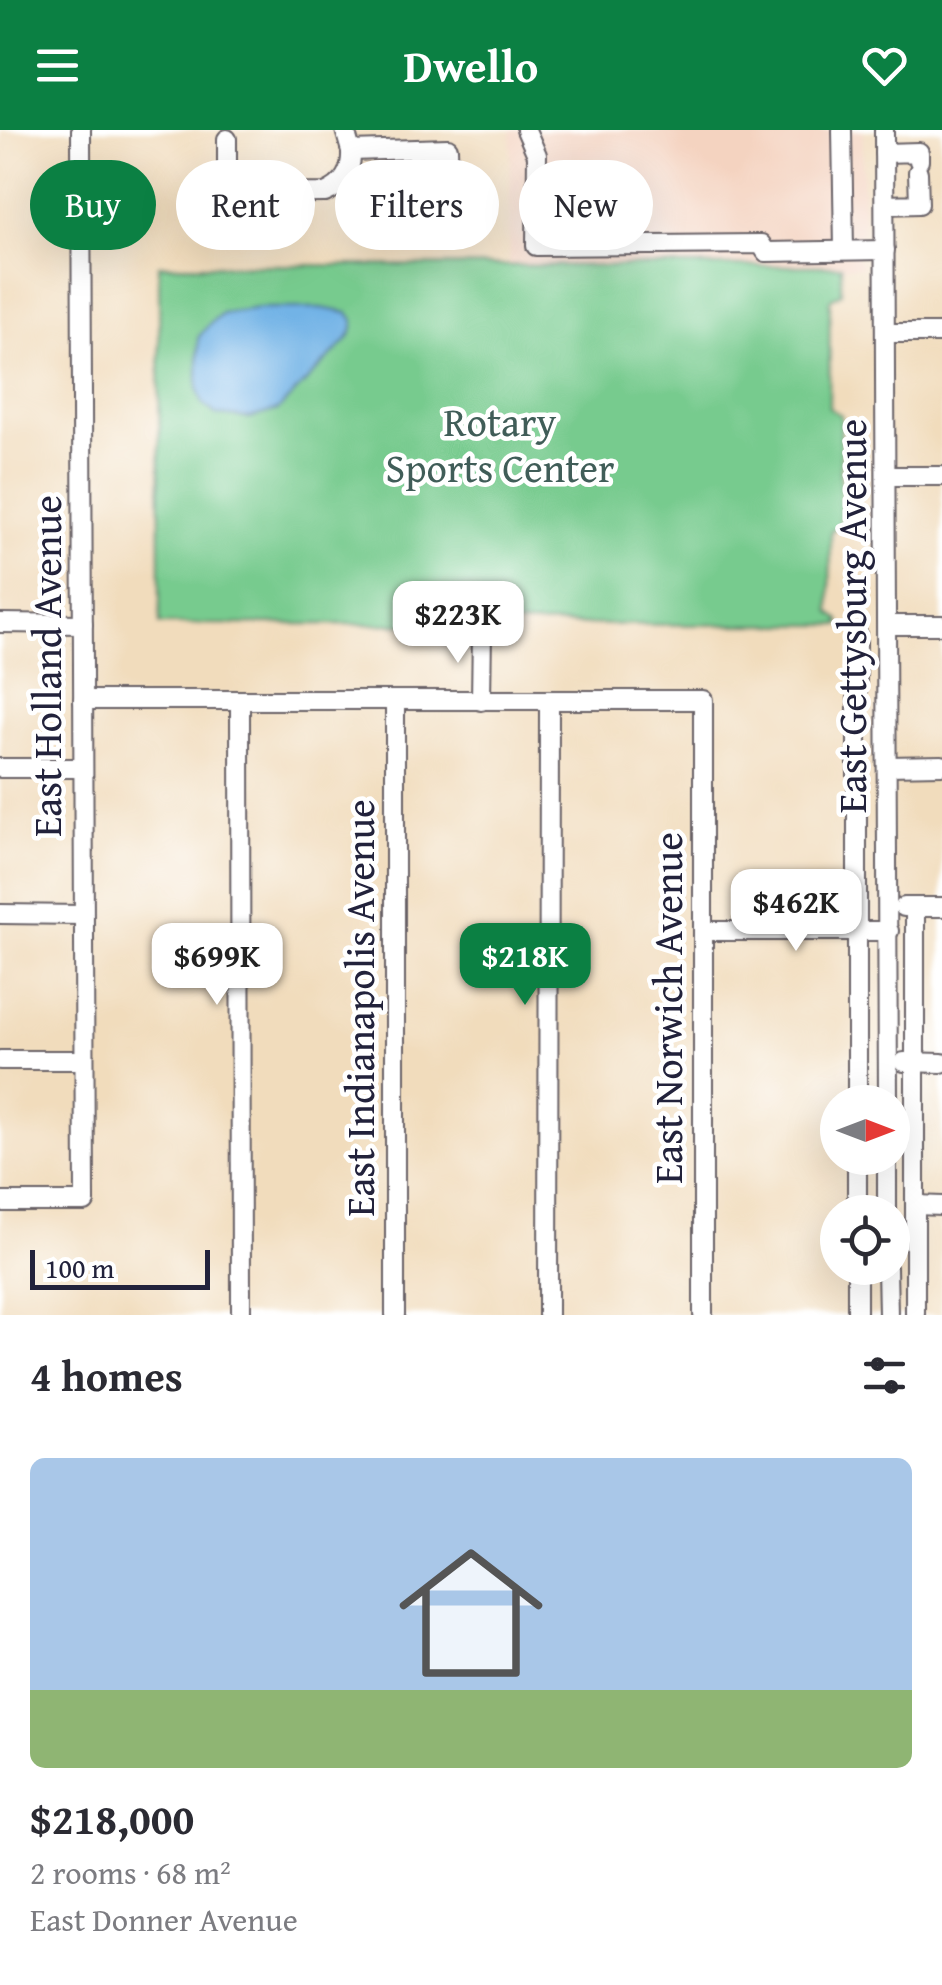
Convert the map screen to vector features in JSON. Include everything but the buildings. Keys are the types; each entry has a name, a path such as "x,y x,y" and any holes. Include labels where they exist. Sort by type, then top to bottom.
{"street":[{"name":"East Holland Avenue","path":"0,1202 85,1202 81,130"},
{"path":"228,139 227,194 325,193 336,188 350,168 351,151 345,130"},
{"path":"526,130 537,155 536,246 761,244 766,252 885,250"},
{"path":"842,130 844,250"},
{"name":"East Gettysburg Avenue","path":"884,130 888,1085"},
{"path":"351,151 448,148 448,160"},
{"path":"884,153 919,152 919,204 884,205"},
{"path":"886,333 942,334"},
{"path":"886,476 942,476"},
{"path":"0,623 82,624"},
{"path":"887,624 942,625"},
{"path":"482,630 482,701"},
{"name":"East Gettysburg Avenue","path":"857,633 857,1085"},
{"path":"83,700 549,701 548,1315"},
{"name":"East Norwich Avenue","path":"549,701 702,700 703,1315"},
{"path":"240,701 241,1315"},
{"name":"East Indianapolis Avenue","path":"395,701 396,1315"},
{"path":"887,766 942,766"},
{"path":"0,768 82,768"},
{"path":"888,906 942,907"},
{"path":"915,907 915,1314"},
{"path":"0,914 83,915"},
{"path":"703,931 888,931"},
{"path":"0,1060 83,1060"},
{"path":"889,1062 942,1062"},
{"path":"916,1206 942,1206"},
{"path":"857,1285 857,1315"},
{"path":"887,1285 888,1315"}],"shaded area":[{"path":"511,130 863,130 863,231 858,239 858,260 863,267 509,266"}],"green space":[{"name":"Rotary Sports Center","path":"159,265 841,266 841,293 830,300 829,408 841,415 840,526 831,531 830,612 840,620 840,625 160,624"}],"water":[{"path":"260,308 321,308 348,313 354,321 352,332 278,410 250,418 217,415 203,404 198,390 198,338 222,313"}]}
